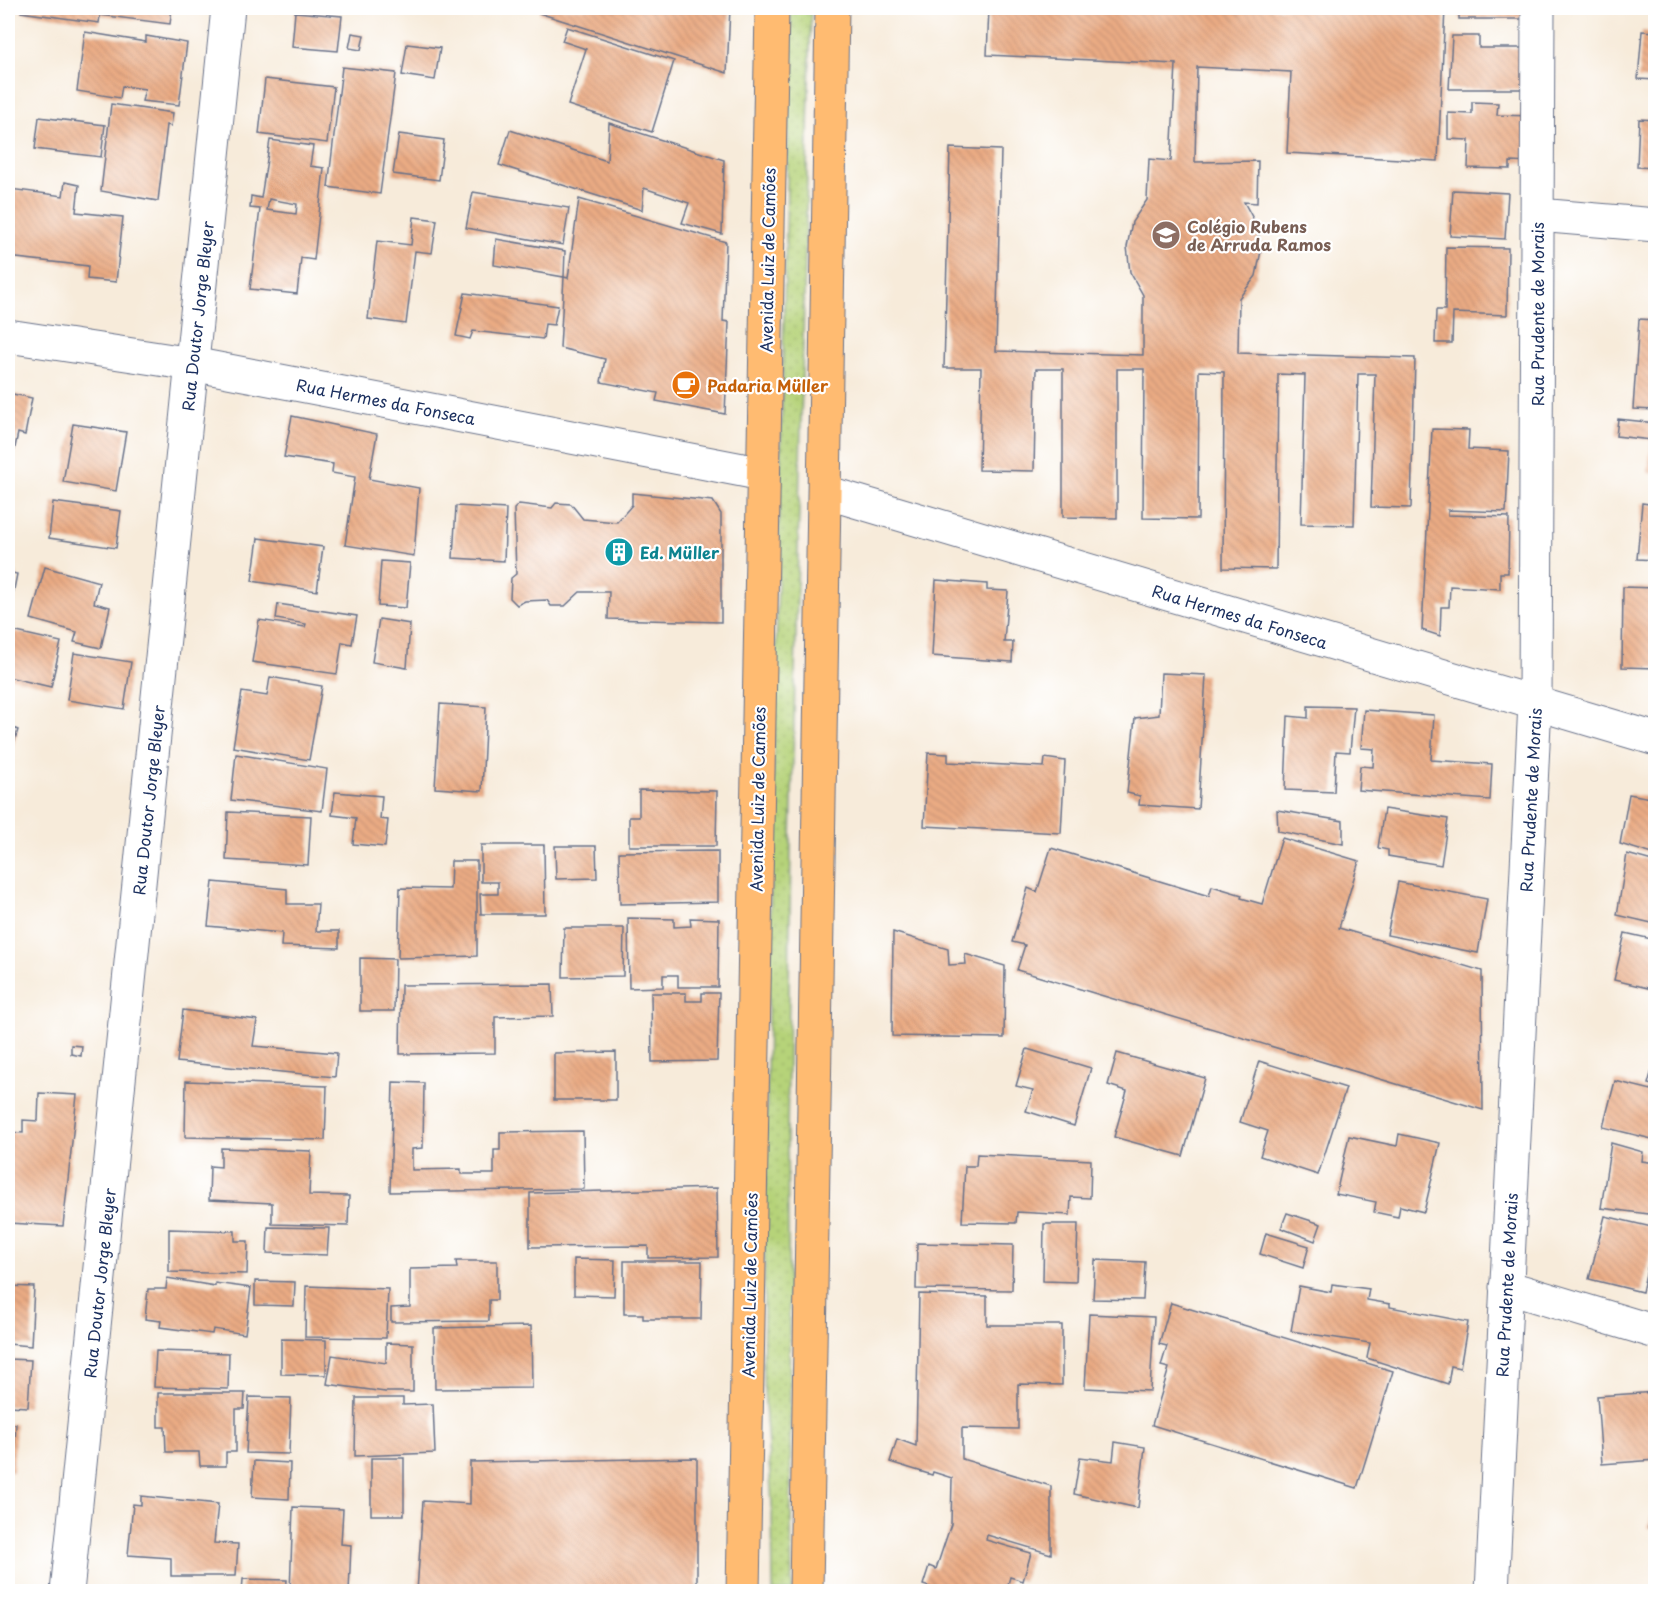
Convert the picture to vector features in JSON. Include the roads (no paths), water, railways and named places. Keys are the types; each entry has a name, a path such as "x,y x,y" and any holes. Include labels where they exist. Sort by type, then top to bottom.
{"main road":[{"name":"Avenida Luiz de Camões","path":"744,1592 772,8"},
{"path":"807,1592 832,8"}],"street":[{"name":"Rua Doutor Jorge Bleyer","path":"67,1592 228,8"},
{"name":"Rua Prudente de Morais","path":"1492,1592 1535,704 1538,8"},
{"path":"1538,215 1656,225"},
{"name":"Rua Hermes da Fonseca","path":"8,336 192,364 763,474"},
{"name":"Rua Hermes da Fonseca","path":"825,492 1656,739"},
{"path":"1506,1287 1656,1332"}],"place":[{"name":"Colégio Rubens de Arruda Ramos","path":"1166,235"},
{"name":"Padaria Müller","path":"686,385"},
{"name":"Ed. Müller","path":"619,552"}]}
